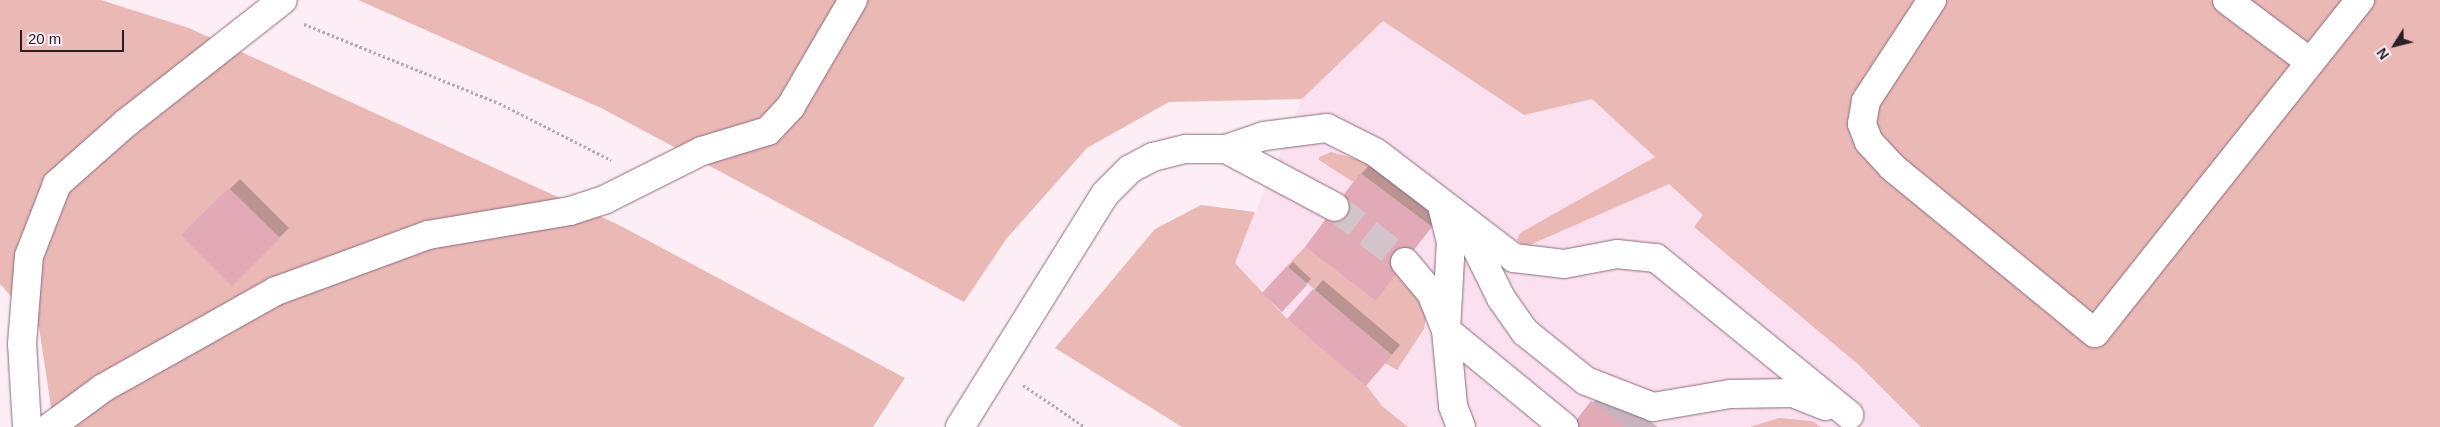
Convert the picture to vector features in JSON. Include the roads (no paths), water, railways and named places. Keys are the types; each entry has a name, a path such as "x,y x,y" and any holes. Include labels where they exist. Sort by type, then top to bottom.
{"street":[{"path":"50,427 103,388 276,291 428,235 570,211 606,199 702,151 768,131 791,106 854,0"},
{"path":"1932,0 1866,101 1862,124 1869,142 1892,167 2095,333 2360,0"},
{"path":"2227,0 2310,62"},
{"path":"27,427 22,344 29,256 57,184 126,123 277,5"},
{"path":"960,427 1105,194 1130,169 1153,157 1186,149 1226,149 1264,136 1327,128 1375,152 1514,258 1564,264 1617,254 1656,258 1852,421"},
{"path":"1226,149 1335,207"},
{"path":"1441,202 1451,241 1446,330 1454,406 1461,427"},
{"path":"1441,202 1476,247 1501,298 1526,332 1586,381 1652,407 1730,394 1793,393 1852,421"},
{"path":"1405,262 1432,293 1446,330 1564,427"}],"tunnel":[{"path":"1335,207 1405,262"}]}
